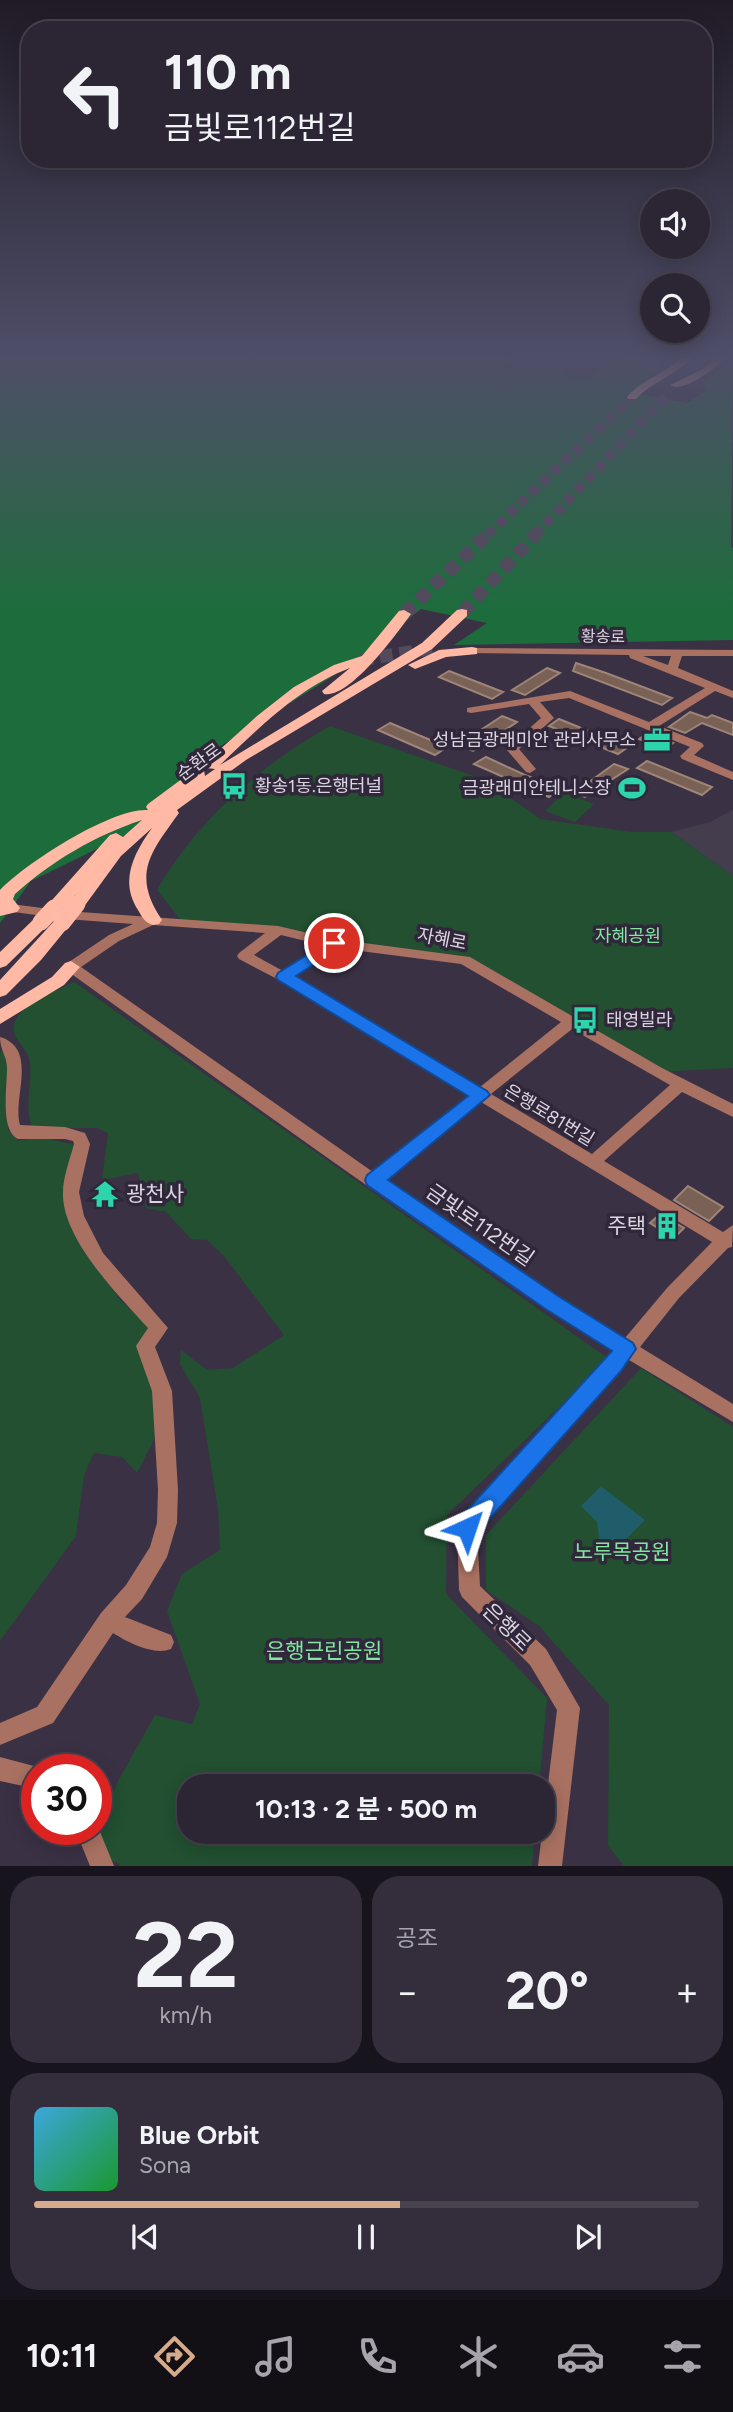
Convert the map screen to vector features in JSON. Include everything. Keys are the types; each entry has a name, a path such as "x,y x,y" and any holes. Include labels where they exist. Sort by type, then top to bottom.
{"main road":[{"name":"순환로","path":"0,962 41,922 77,904 128,840 241,757 427,646 462,613"},
{"name":"순환로","path":"0,991 35,956 97,856 145,814 211,765 345,680 375,653 404,614"},
{"path":"435,648 472,651"},
{"path":"241,757 299,730 424,660 444,653 472,651"},
{"path":"211,765 270,712 310,683 360,660"},
{"path":"153,920 138,898 137,872 141,858 155,834 181,801"},
{"path":"6,909 4,895 39,863 108,825 145,814"},
{"path":"0,1018 58,981 71,967"}],"street":[{"name":"황송로","path":"472,651 733,653"},
{"path":"625,652 733,695"},
{"path":"671,670 677,653"},
{"path":"650,726 714,687"},
{"path":"471,710 570,694 698,747 686,756 733,776"},
{"path":"530,769 512,749 548,718 533,701"},
{"name":"자혜로","path":"6,909 278,930 334,943 465,960 733,1111"},
{"path":"71,967 114,938 153,920"},
{"name":"은행로81번길","path":"278,930 244,956 284,977 592,1163 729,1237"},
{"path":"284,977 334,943"},
{"name":"금빛로112번길","path":"71,967 551,1302 733,1414"},
{"path":"374,1180 571,1022"},
{"path":"0,1042 13,1056 15,1079 7,1122 12,1131 65,1133 79,1137 82,1144 71,1192 75,1216 97,1258 159,1328 145,1346 162,1391 168,1490 167,1523 160,1550 134,1592 109,1620 45,1715 0,1734"},
{"path":"592,1163 681,1084"},
{"name":"은행로","path":"550,1866 569,1707 538,1657 470,1590 467,1528 614,1365 673,1293 729,1237"},
{"path":"109,1620 131,1632 163,1642"},
{"path":"0,1769 21,1774"},
{"path":"93,1845 102,1866"}],"shaded area":[{"path":"733,810 733,876 671,832 710,822"}],"green space":[{"path":"0,442 732,442 733,640 454,645 487,623 421,609 349,666 211,752 150,823 31,881 0,923"},
{"name":"자혜공원","path":"330,726 485,780 540,819 632,832 671,832 733,876 733,1068 657,1072 465,960 278,930 183,923 157,890 173,864 191,840 233,796 279,758"},
{"path":"564,793 594,804 575,822 545,811"},
{"name":"은행근린공원","path":"74,982 609,1359 447,1515 446,1594 547,1698 540,1774 177,1774 177,1844 534,1844 532,1866 120,1866 119,1863 87,1854 91,1845 112,1845 112,1795 155,1715 192,1724 200,1704 167,1611 182,1574 220,1550 218,1509 200,1398 180,1364 181,1350 207,1370 233,1368 284,1335 224,1256 207,1240 191,1239 166,1212 146,1208 138,1173 102,1180 108,1133 97,1128 32,1128 28,1108 29,1058 15,1035 14,1026 25,1009"},
{"path":"0,1051 10,1055 16,1077 8,1130 18,1141 40,1137 80,1146 78,1189 71,1227 84,1249 98,1258 119,1299 160,1336 148,1349 170,1407 137,1473 122,1457 94,1453 84,1475 76,1536 0,1641"},
{"name":"노루목공원","path":"641,1368 733,1427 733,1866 624,1866 608,1846 609,1705 539,1626 486,1590 486,1535"}],"water":[{"path":"601,1486 645,1520 609,1553 600,1545 597,1522 581,1506"}],"building":[{"path":"576,663 672,698 662,705 573,671"},
{"path":"547,668 560,673 525,695 512,690"},
{"path":"449,671 503,692 492,699 439,677"},
{"path":"690,712 707,718 712,715 733,723 733,735 702,723 685,733 669,727"},
{"path":"502,716 517,722 473,751 458,745"},
{"path":"559,719 628,747 618,754 549,726"},
{"path":"390,723 447,747 435,755 378,730"},
{"name":"성남금광래미안 관리사무소","path":"648,733 673,743 665,749 639,739"},
{"path":"486,757 560,789 549,797 474,764"},
{"path":"647,761 712,787 702,795 637,768"},
{"path":"614,764 628,769 585,797 574,793"},
{"path":"688,1186 723,1207 709,1221 674,1200"},
{"name":"주택","path":"660,1214 684,1228 674,1238 650,1223"}],"tunnel":[{"path":"487,535 585,442"},
{"path":"535,535 623,442"},
{"path":"404,614 489,533"},
{"path":"462,613 537,533"},
{"path":"360,660 435,648"}],"place":[{"name":"성남금광래미안 관리사무소","path":"657,740"},
{"name":"황송1동.은행터널","path":"234,786"},
{"name":"금광래미안테니스장","path":"632,788"},
{"name":"태영빌라","path":"585,1020"},
{"name":"광천사","path":"105,1194"},
{"name":"주택","path":"667,1226"}],"route":[{"path":"334,943 284,977 481,1095 374,1180 551,1302 625,1349 614,1365 467,1528"}]}
